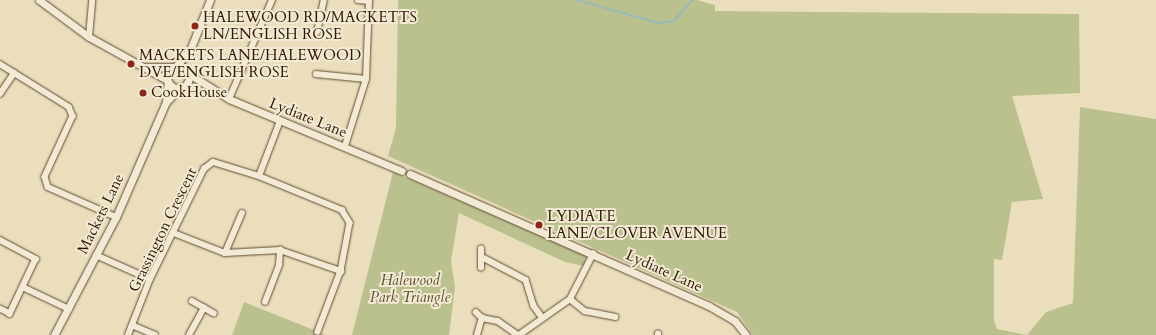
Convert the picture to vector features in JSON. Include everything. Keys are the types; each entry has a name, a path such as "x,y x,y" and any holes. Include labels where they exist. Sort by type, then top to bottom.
{"street":[{"path":"39,0 89,37 148,67 167,81 183,86 188,72 190,50 210,0"},
{"path":"89,37 92,0"},
{"path":"229,99 272,0"},
{"path":"318,32 324,0"},
{"path":"345,146 366,79 369,0 358,0"},
{"name":"Mackets Lane","path":"54,335 116,217 166,102 167,81 174,66 190,50"},
{"path":"0,64 69,107 73,116 45,177 48,187 116,217"},
{"path":"148,67 174,66"},
{"name":"Lydiate Lane","path":"174,66 188,72 205,86 229,99 402,171"},
{"path":"0,94 14,73"},
{"path":"316,74 366,79"},
{"name":"Mackets Lane","path":"166,102 183,86"},
{"name":"Lydiate Lane","path":"183,86 205,86"},
{"path":"259,176 280,121"},
{"name":"Grassington Crescent","path":"128,335 150,279 174,233 204,168 213,162 259,176 342,210 350,223 341,271 318,332"},
{"name":"Lydiate Lane","path":"410,174 709,306 735,321 746,335"},
{"path":"225,253 242,213"},
{"path":"174,233 225,253 280,250 341,271"},
{"path":"0,240 36,259 25,288 10,314 0,309"},
{"path":"481,268 484,258 482,249"},
{"path":"265,302 279,265 280,250"},
{"path":"96,254 150,279"},
{"path":"476,312 482,318 498,321 519,335 542,317 570,299 593,254"},
{"path":"484,258 526,280 534,306 542,317"},
{"path":"25,288 69,309"},
{"path":"570,299 586,311 615,317"},
{"path":"192,301 214,313"},
{"path":"189,335 204,308"},
{"path":"477,335 482,318"},
{"path":"132,325 154,335"}],"green space":[{"path":"398,0 697,0 715,5 715,11 1079,14 1080,93 1012,96 1043,199 1012,202 1002,260 994,259 994,321 997,329 1027,335 753,335 737,312 388,156 396,128"},
{"path":"1080,107 1156,119 1156,335 1027,335 1046,312 1073,303"},
{"name":"Halewood Park Triangle","path":"393,172 586,255 584,266 565,262 459,213 451,261 455,288 449,335 352,335"},
{"path":"244,302 314,330 325,335 232,335"}],"waterway":[{"path":"577,0 658,23 674,21 692,0"}],"place":[{"name":"HALEWOOD RD/MACKETTS LN/ENGLISH ROSE","path":"195,26"},
{"name":"MACKETS LANE/HALEWOOD DVE/ENGLISH ROSE","path":"131,64"},
{"name":"CookHouse","path":"143,93"},
{"name":"LYDIATE LANE/CLOVER AVENUE","path":"539,225"}]}
